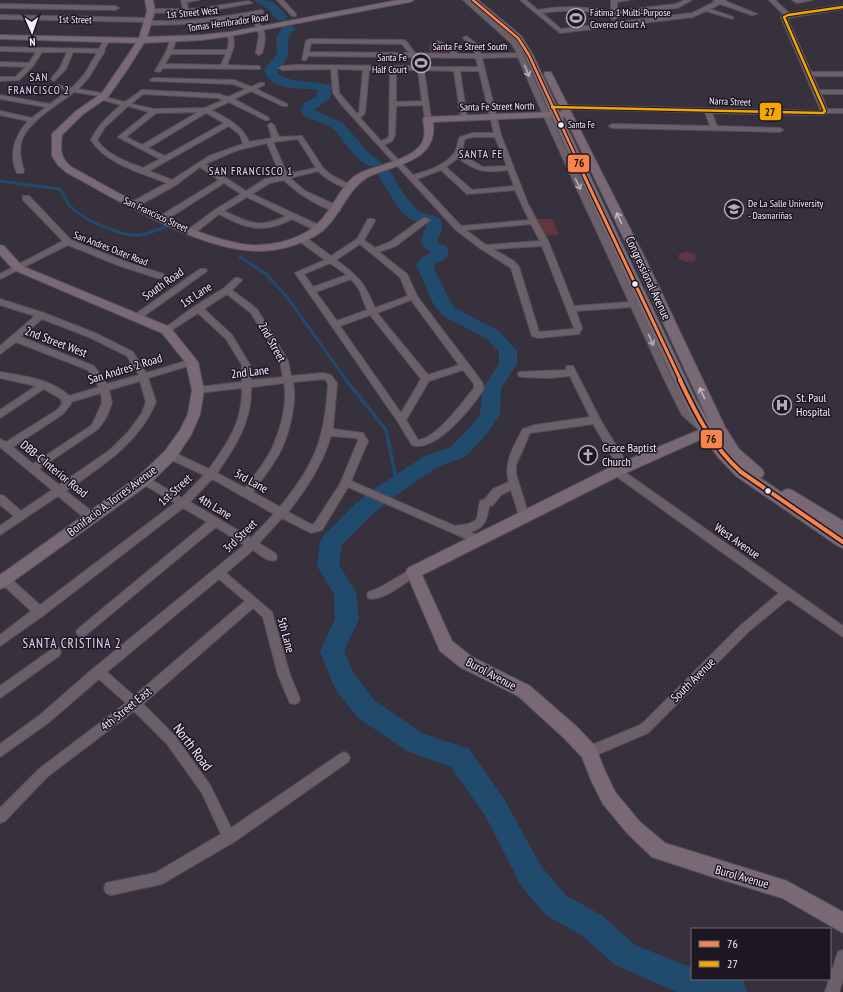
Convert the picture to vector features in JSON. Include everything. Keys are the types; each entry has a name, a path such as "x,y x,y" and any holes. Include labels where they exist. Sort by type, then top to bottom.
{"street":[{"path":"114,0 118,19"},
{"path":"149,0 151,12 186,12 249,3"},
{"path":"186,12 184,1 196,0"},
{"path":"280,0 294,15"},
{"name":"Tomas Hembrador Road","path":"0,33 143,37 173,40 203,38 230,34 392,0"},
{"name":"Tomas Hembrador Road","path":"0,37 107,39 201,34 260,27 410,0"},
{"name":"Congressional Avenue","path":"466,0 513,42 557,112"},
{"name":"Congressional Avenue","path":"473,0 523,44 557,112 641,262 724,457 741,472 843,542"},
{"name":"Congressional Avenue","path":"482,0 521,32 533,44 543,64 557,112 560,136 640,304 712,430 749,467 772,484 843,528"},
{"path":"524,1 533,0"},
{"path":"615,25 614,0 626,0"},
{"path":"537,12 584,6 614,13 677,6 689,0"},
{"path":"772,0 788,15"},
{"path":"795,0 797,2 810,0"},
{"path":"524,1 560,31 693,16 720,1 754,14"},
{"path":"0,6 116,8"},
{"path":"825,111 784,17 788,15 843,8"},
{"path":"706,9 731,18"},
{"name":"San Francisco Street","path":"151,12 143,37 123,70 103,96 79,113 57,134 55,154 62,164 135,204 192,231 226,244 246,248 268,248 302,239 320,229 330,220 350,187 360,178 398,163 414,155 424,146 429,135 428,119"},
{"name":"1st Street West","path":"149,22 179,24 206,22 261,12"},
{"name":"1st Street","path":"0,17 118,19 149,22"},
{"path":"259,53 262,44 260,27"},
{"path":"223,67 229,52 232,38 230,34"},
{"path":"334,67 336,93 343,104 460,228 484,247 511,263 517,270 536,335 578,330 545,243 518,188 498,135 480,56 476,46 466,38"},
{"path":"20,171 15,156 17,145 23,130 33,120 73,90 87,76 107,39"},
{"path":"173,40 169,52 153,80 128,105 106,121 97,132 94,140 99,148 120,161 145,170 173,183"},
{"path":"310,67 304,60 309,41 404,42 417,56 421,68 428,119"},
{"path":"438,43 450,48 456,56"},
{"path":"0,49 102,50"},
{"path":"0,79 17,79 31,65 40,50"},
{"path":"54,79 62,69 71,50"},
{"path":"169,52 229,52"},
{"name":"Santa Fe Street South","path":"306,54 417,56 521,55"},
{"path":"0,64 31,65"},
{"path":"162,66 258,68"},
{"path":"282,68 334,67 482,69"},
{"path":"357,118 362,113 366,68"},
{"path":"380,144 392,138 393,68"},
{"path":"456,68 464,118"},
{"path":"810,74 843,74"},
{"path":"153,80 234,82 284,105"},
{"path":"142,148 206,110 262,84"},
{"path":"59,86 103,96 128,105 154,111 206,110 243,134 246,145"},
{"path":"142,92 219,96 230,100 269,122 272,140 285,177 301,191 337,209"},
{"path":"816,92 843,92"},
{"path":"0,97 52,106"},
{"path":"393,104 426,103"},
{"path":"708,110 714,129"},
{"name":"Narra Street","path":"557,112 708,110 823,113 825,111 843,111"},
{"path":"154,111 121,137 165,159"},
{"path":"557,112 555,125 560,136"},
{"name":"Santa Fe Street North","path":"428,119 495,118 557,112"},
{"path":"0,113 33,120"},
{"path":"145,170 228,123"},
{"path":"612,126 780,130"},
{"path":"412,178 441,166 457,154 462,138 473,135 498,135"},
{"path":"135,204 173,183 200,164 223,153 246,145 300,137 320,169 328,177 350,187"},
{"path":"457,154 475,168 482,170 511,168"},
{"path":"200,164 246,194 320,229"},
{"path":"441,166 470,192 518,188"},
{"path":"192,231 219,211 268,181 320,169"},
{"path":"163,218 224,180"},
{"name":"San Andres Outer Road","path":"26,198 68,242 116,262 160,276"},
{"path":"219,211 242,223 257,228 277,225 291,216"},
{"path":"374,251 393,244 426,220"},
{"path":"360,240 404,276 413,297 479,384 479,388 441,433 419,444 416,443 299,273 330,260 360,240 371,221"},
{"path":"460,228 534,222"},
{"path":"302,239 353,276 363,289 372,312 426,379"},
{"path":"0,278 68,242"},
{"path":"484,247 545,243"},
{"name":"Bonifacio A. Torres Avenue","path":"0,248 18,268 166,330 192,362 198,390 194,414 186,432 170,455 144,480 2,582"},
{"name":"South Road","path":"137,317 203,271"},
{"path":"311,291 353,276"},
{"name":"1st Lane","path":"166,330 227,290 238,280"},
{"name":"2nd Street","path":"227,290 254,312 284,361 290,390 288,410 277,448 247,493"},
{"path":"335,325 413,297"},
{"path":"570,309 640,304"},
{"path":"0,531 113,452 131,434 146,414 151,402 143,375 130,354 92,335 41,316 2,306"},
{"name":"1st Street","path":"0,641 183,503 210,474 228,450 241,426 247,397 246,365 229,337 198,308"},
{"path":"0,351 41,316"},
{"name":"2nd Street West","path":"14,338 91,368 104,387 107,404 95,427 32,469"},
{"name":"San Andres 2 Road","path":"66,400 143,375 192,362"},
{"path":"401,420 426,379 465,366"},
{"path":"522,374 549,376 570,371 620,469"},
{"name":"2nd Lane","path":"198,390 288,378 323,376 328,378"},
{"path":"2,377 44,385 60,394 66,400 65,409 3,444"},
{"name":"3rd Street","path":"0,750 44,719 85,683 219,573 252,544 281,513 298,492 315,466 328,432 333,383 328,378"},
{"path":"0,415 44,385"},
{"path":"524,516 511,474 511,465 526,432 531,428 596,420"},
{"path":"372,595 382,592 413,572 620,469 712,430"},
{"path":"328,432 360,435 362,438 361,449 347,483 478,540"},
{"name":"DBB-C Interior Road","path":"3,444 92,517"},
{"name":"3rd Lane","path":"170,455 247,493 311,529 318,527 347,483"},
{"name":"West Avenue","path":"620,469 843,632"},
{"name":"4th Lane","path":"144,480 272,557"},
{"path":"455,529 468,529 478,524 482,518 484,504 489,502 497,492 514,484"},
{"path":"0,499 20,516"},
{"path":"82,632 215,522"},
{"name":"Burol Avenue","path":"413,572 446,646 466,662 524,691 570,732 589,752 597,774 609,798 634,828 659,850 787,890 843,923"},
{"name":"5th Lane","path":"219,573 254,601 268,615 284,675 294,699"},
{"path":"2,582 40,612"},
{"name":"South Avenue","path":"589,752 644,729 744,629 788,592"},
{"name":"4th Street East","path":"0,817 43,774 134,704 254,601"},
{"path":"0,694 55,652"},
{"name":"North Road","path":"99,672 115,685 171,740 206,789 229,837"},
{"path":"110,888 158,879 229,837 344,758"},
{"path":"832,992 843,957"}],"shaded area":[{"path":"429,43 439,44 448,49 448,54 430,54"},
{"path":"537,219 552,219 559,234 543,236"},
{"path":"686,252 694,254 696,257 695,261 687,262 679,259 679,254"}],"waterway":[{"path":"260,0 272,6 281,17"},
{"path":"287,27 289,29 282,37 283,54 281,59 270,69 272,76 279,81 293,85 312,85 325,88 323,98 310,106 307,111 310,114 338,126 363,155 375,163"},
{"path":"384,173 405,206 414,215 434,222 434,228 429,242 431,245 440,249 441,254 424,265 442,303 449,312 493,335 508,351 508,364 492,388 490,415 478,431 458,452 430,462 416,470 363,510 331,542 328,566 345,592 347,619 332,651 344,681 366,709 416,743 460,758 495,808 531,876 556,905 594,927 625,955 682,979 732,992"},
{"path":"0,181 60,189 69,205 77,212 104,227 123,233 140,235 169,225"},
{"path":"240,257 266,274 287,297 347,381"},
{"path":"346,380 386,430 397,484"}],"transit line":[{"name":"76","path":"473,0 518,38 529,55 690,400 701,423 715,444 722,454 741,472 843,542"},
{"name":"27","path":"552,107 823,113 825,111 784,17 788,15 843,7"}],"place":[{"name":"Fatima 1 Multi-Purpose Covered Court A","path":"576,18"},
{"name":"Santa Fe Half Court","path":"421,63"},
{"name":"Santa Fe","path":"561,125"},
{"name":"De La Salle University - Dasmariñas","path":"734,209"},
{"name":"St. Paul Hospital","path":"782,405"},
{"name":"Grace Baptist Church","path":"588,455"}],"district":[{"name":"SAN FRANCISCO 2","path":"39,83"},
{"name":"SANTA FE","path":"481,154"},
{"name":"SAN FRANCISCO 1","path":"251,171"},
{"name":"SANTA CRISTINA 2","path":"72,643"}]}
